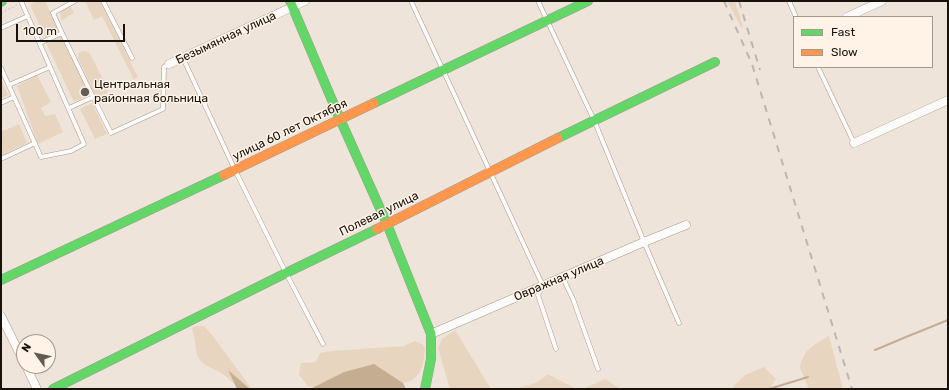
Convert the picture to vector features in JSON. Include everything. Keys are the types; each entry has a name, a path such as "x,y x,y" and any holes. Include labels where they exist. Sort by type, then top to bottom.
{"street":[{"name":"Безымянная улица","path":"169,64 292,4 305,1"},
{"name":"улица 60 лет Октября","path":"1,280 588,1"},
{"path":"849,16 882,1"},
{"path":"292,4 340,119 387,224 431,334 431,359 425,389"},
{"name":"Полевая улица","path":"53,389 594,120 715,62"},
{"path":"854,143 948,100"},
{"name":"Овражная улица","path":"431,334 686,225"},
{"path":"1,316 16,346"},
{"path":"30,374 37,389"}],"lane":[{"path":"75,1 53,13 92,97 111,133 163,109 164,67 169,64"},
{"path":"103,1 132,58"},
{"path":"411,1 543,286 538,295 556,350"},
{"path":"538,1 594,120 679,323"},
{"path":"789,1 796,16"},
{"path":"2,71 41,157 71,151 84,144 22,2"},
{"path":"1,28 28,16"},
{"path":"40,43 62,33"},
{"path":"183,58 235,170 323,344"},
{"path":"9,85 50,67"},
{"path":"818,68 854,143"},
{"path":"1,103 14,97"},
{"path":"68,108 92,97"},
{"path":"1,159 35,143"},
{"path":"563,278 573,299 598,369"}],"path":[{"path":"1,12 22,2"}],"shaded area":[{"path":"37,1 45,1 60,32 46,39 30,5"},
{"path":"85,1 100,1 138,77 134,80 102,16 94,20"},
{"path":"727,1 735,1 743,27 741,27"},
{"path":"70,5 74,13 61,21 60,11"},
{"path":"62,36 90,94 74,102 46,43"},
{"path":"81,51 89,52 108,89 106,94 103,96 100,97 95,95 78,58 78,54"},
{"path":"37,75 51,102 41,108 45,116 55,114 63,132 38,144 17,86"},
{"path":"1,79 8,95 1,99"},
{"path":"92,103 107,134 95,139 80,109"},
{"path":"19,124 27,143 1,156 1,132"},
{"path":"204,326 212,335 252,389 229,372 235,385 223,374 207,366 200,360 196,352 192,330 193,327"},
{"path":"455,330 491,389 450,389 438,348 442,339"},
{"path":"829,336 843,389 809,389 800,368 801,362 806,352 815,344"},
{"path":"415,341 422,344 425,348 424,357 419,374 408,382 403,383 374,364 344,372 314,387 308,386 299,375 301,363 316,362 320,353 404,346"},
{"path":"374,364 403,383 406,389 310,389 344,372"},
{"path":"764,367 776,379 770,389 731,389 745,375"},
{"path":"228,370 250,389 237,389"},
{"path":"548,374 576,389 515,389 538,382"},
{"path":"605,379 621,389 583,389"}],"waterway":[{"path":"875,350 948,320"},
{"path":"769,389 808,377"}],"railway":[{"path":"724,1 752,64 852,389"},
{"path":"739,1 760,70"}],"traffic: fast":[{"path":"290,1 340,119 387,224 431,334 431,359 425,389"},
{"path":"374,103 588,1"},
{"path":"558,138 715,62"},
{"path":"1,280 224,175"},
{"path":"53,389 377,229"}],"traffic: slow":[{"path":"224,175 374,103"},
{"path":"377,229 558,138"}],"place":[{"name":"Центральная районная больница","path":"85,92"}]}
